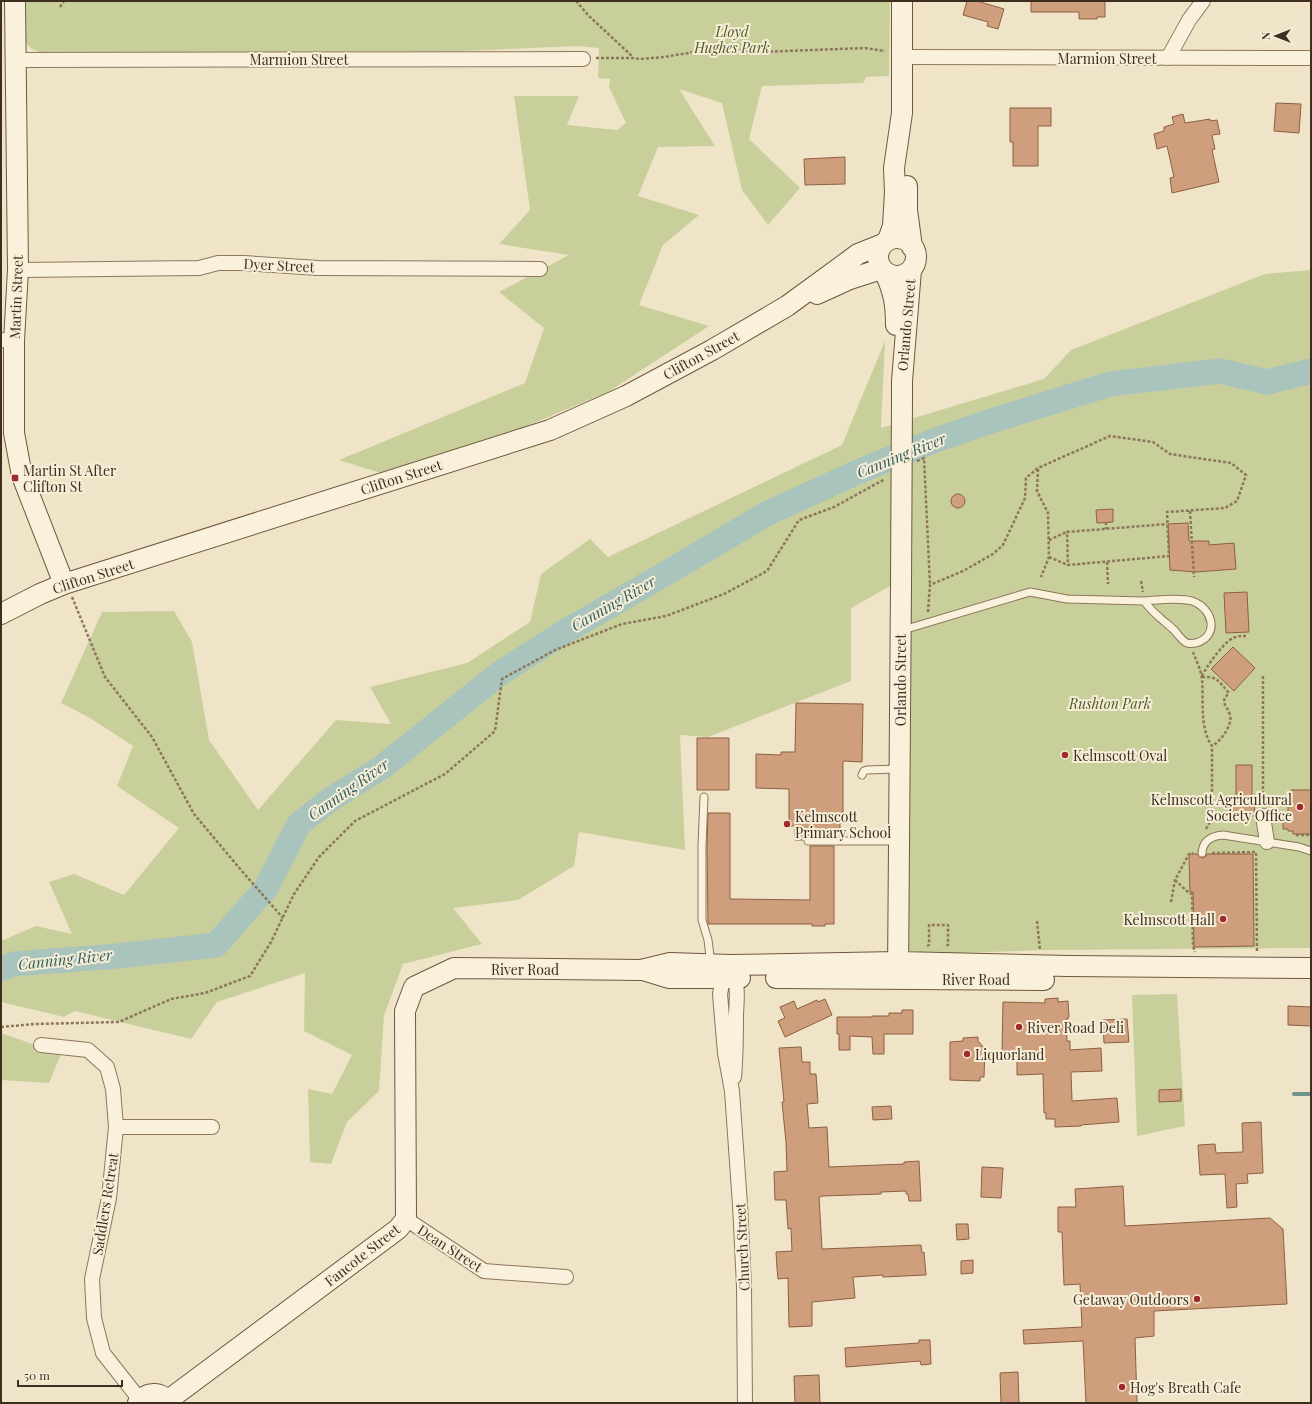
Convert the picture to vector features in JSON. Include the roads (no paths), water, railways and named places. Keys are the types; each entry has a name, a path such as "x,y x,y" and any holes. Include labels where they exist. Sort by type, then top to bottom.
{"main road":[{"name":"Martin Street","path":"15,1 18,270 7,341 14,433 22,476 67,589"},
{"path":"885,242 895,238 908,242 915,253 916,260 911,270 904,275 897,277 891,276 883,271 878,262 877,256 894,226 894,168 902,113 902,1"},
{"path":"902,113 906,138 907,210 912,247"},
{"name":"Clifton Street","path":"1,614 40,594 67,589 550,430 626,396 712,350 787,306 850,260 885,242"},
{"name":"Orlando Street","path":"898,971 902,390 911,270"},
{"name":"Clifton Street","path":"787,306 850,280 883,271"},
{"name":"Orlando Street","path":"883,271 892,289 896,304 902,390"},
{"name":"River Road","path":"414,987 454,968 641,970 670,963 725,971 898,971 1311,980"},
{"name":"River Road","path":"898,971 1068,966 1311,968"},
{"name":"Fancote Street","path":"168,1402 398,1229 406,1219 405,1011 414,987"},
{"path":"139,1401 149,1394 154,1394 159,1395 168,1402"}],"street":[{"path":"1168,58 1203,1"},
{"name":"Marmion Street","path":"902,56 1311,58"},
{"name":"Marmion Street","path":"15,60 583,59"},
{"name":"Dyer Street","path":"18,270 199,268 218,263 244,263 318,268 540,269"},
{"path":"1263,816 1267,842"},
{"name":"Church Street","path":"725,971 736,1055 732,1091 744,1286 745,1403"},
{"name":"Saddlers Retreat","path":"41,1045 88,1050 107,1067 113,1089 116,1127 109,1198 92,1279 94,1318 103,1353 139,1401"},
{"path":"116,1127 212,1127"},
{"name":"Dean Street","path":"406,1219 484,1271 566,1277"}],"lane":[{"path":"901,631 1030,592 1067,599 1144,601 1186,600 1196,602 1208,613 1211,624 1209,633 1199,642 1191,644 1186,642 1144,601"},
{"path":"862,775 864,771 867,770 900,769"},
{"path":"704,797 702,846 702,920 708,940 725,971"},
{"path":"1202,853 1202,850 1208,840 1215,836 1223,835 1299,847 1311,851"},
{"path":"808,841 899,841"}],"waterway":[{"name":"Canning River","path":"1,969 13,964 117,956 216,945 266,888 299,824 331,799 381,768 499,674 566,631 768,513 860,471 936,440 988,422 1110,384 1220,371 1267,382 1311,371"},
{"path":"1294,1094 1311,1094"}],"place":[{"name":"Martin St After Clifton St","path":"15,478"},
{"name":"Kelmscott Oval","path":"1065,755"},
{"name":"Kelmscott Agricultural Society Office","path":"1300,807"},
{"name":"Kelmscott Primary School","path":"787,824"},
{"name":"Kelmscott Hall","path":"1223,919"},
{"name":"River Road Deli","path":"1019,1027"},
{"name":"Liquorland","path":"967,1054"},
{"name":"Getaway Outdoors","path":"1197,1299"},
{"name":"Hog's Breath Cafe","path":"1122,1387"}],"park label":[{"name":"Lloyd Hughes Park","path":"732,40"},
{"name":"Rushton Park","path":"1110,703"}]}
